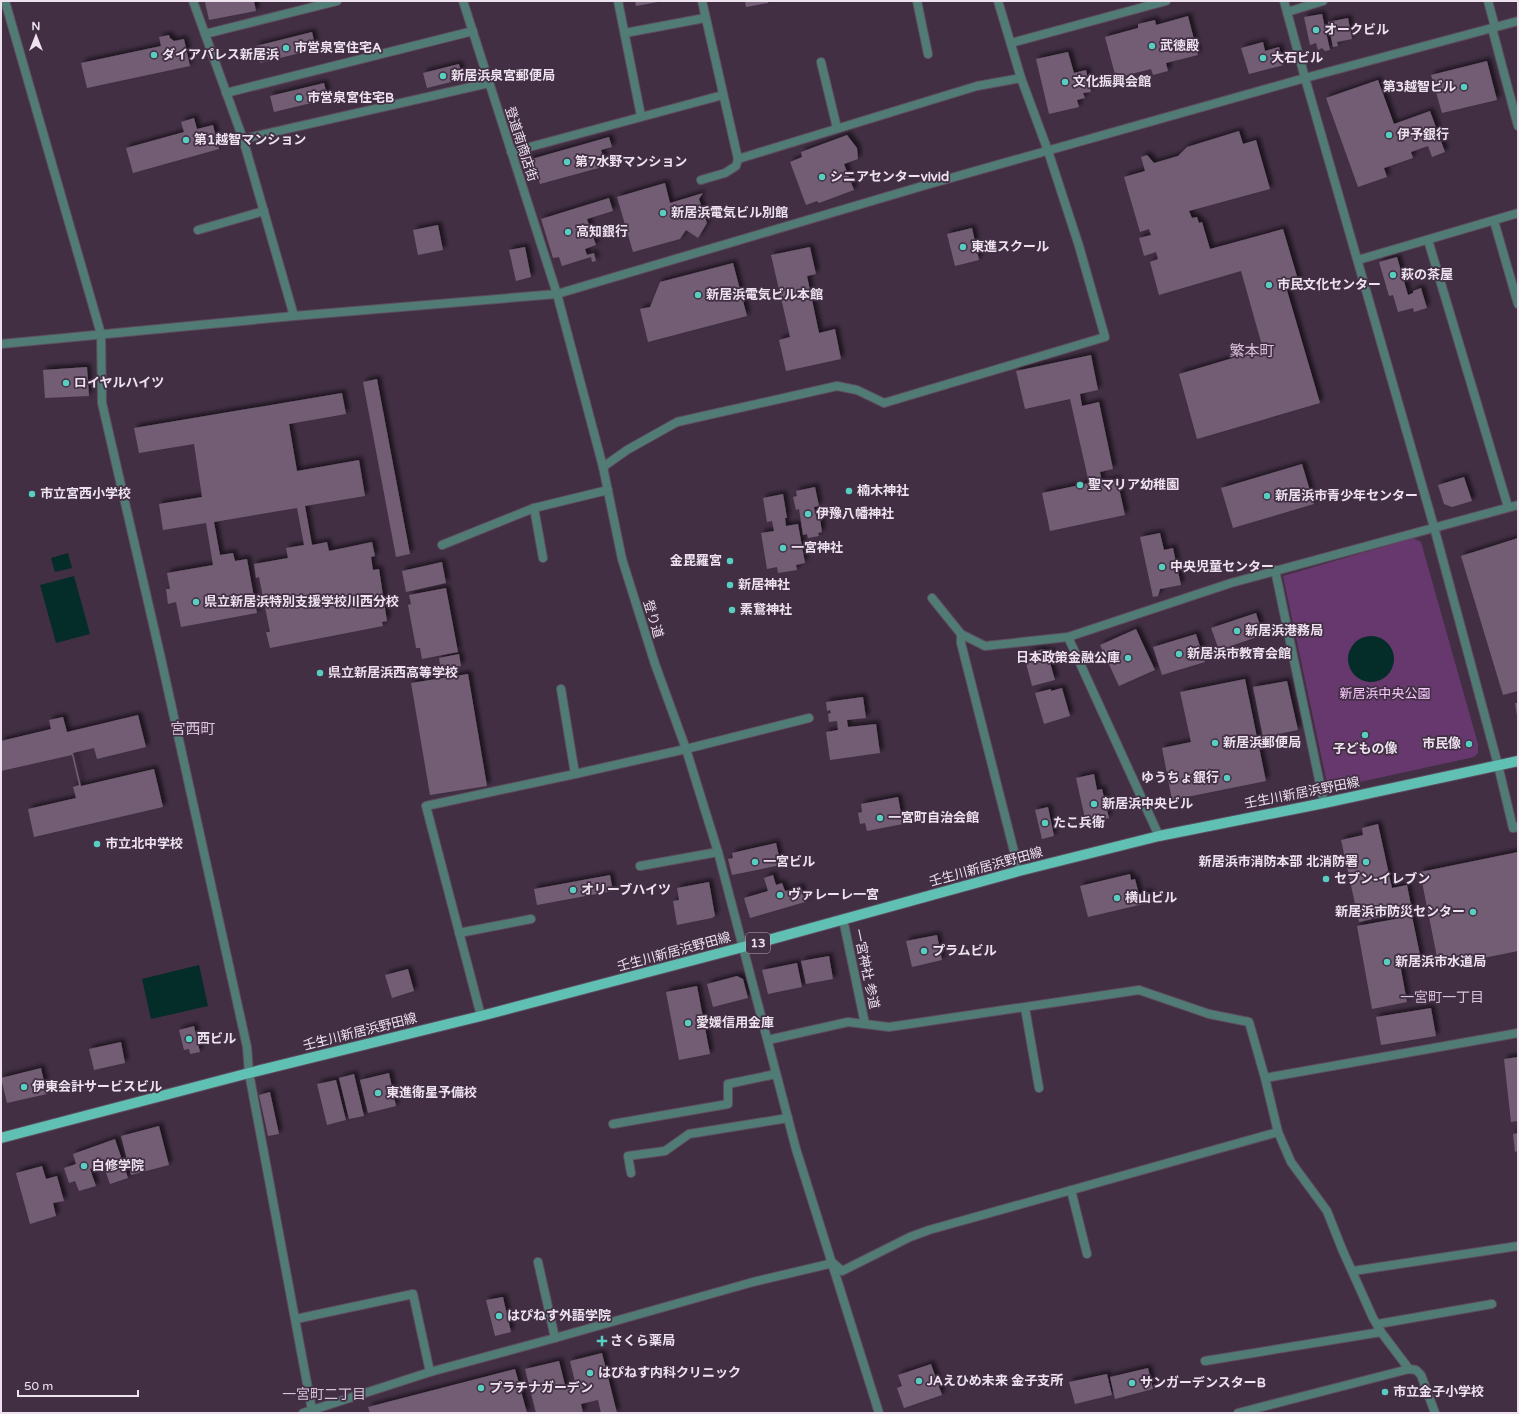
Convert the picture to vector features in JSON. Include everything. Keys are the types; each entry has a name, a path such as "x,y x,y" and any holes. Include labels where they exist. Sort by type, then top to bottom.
{"main road":[{"name":"壬生川新居浜野田線","path":"1,1138 249,1073 481,1016 743,947 1019,871 1159,836 1324,803 1518,761"}],"street":[{"path":"4,1 101,334 102,403 160,654 247,1047 249,1073 312,1410"},
{"path":"193,1 243,139 294,316"},
{"path":"205,34 337,1"},
{"name":"登道南商店街","path":"463,1 557,294"},
{"path":"618,1 641,116"},
{"path":"701,180 725,173 736,166 738,159 702,1"},
{"path":"917,1 928,54"},
{"path":"603,467 627,450 677,422 837,386 857,390 884,403 1105,337 1079,246 1048,151 1021,78 998,1"},
{"path":"1011,43 1166,1"},
{"path":"1284,1 1434,527 1498,765 1512,828 1518,827"},
{"path":"1287,12 1323,1"},
{"path":"1488,1 1518,126"},
{"path":"625,33 706,18"},
{"path":"1,344 294,316 557,294 926,185 1305,78 1518,21"},
{"path":"226,93 473,31"},
{"path":"821,62 837,128"},
{"path":"738,159 977,86 1021,78"},
{"path":"243,139 489,83"},
{"path":"511,152 723,95"},
{"path":"198,230 264,212"},
{"path":"1358,260 1518,213"},
{"path":"1494,221 1518,304"},
{"path":"1428,240 1508,507"},
{"name":"登り道","path":"557,294 603,467 622,559 655,664 686,749 718,852 796,1149 879,1413"},
{"path":"442,545 534,508 608,490"},
{"path":"932,598 961,634 985,646 1068,637 1275,570 1518,505"},
{"path":"534,508 544,558"},
{"path":"1275,570 1324,803"},
{"path":"961,634 961,643 1019,871"},
{"path":"1068,637 1159,836"},
{"path":"561,689 575,774"},
{"path":"481,1016 426,806 686,749 809,718"},
{"path":"640,866 718,852"},
{"path":"459,933 531,919"},
{"name":"一宮神社 参道","path":"843,919 865,1024"},
{"path":"768,1040 848,1022 889,1028 1139,990 1209,1014 1249,1022 1278,1132 1291,1162 1327,1211 1342,1249 1373,1318 1410,1369"},
{"path":"1025,1008 1039,1088"},
{"path":"1265,1078 1518,1033"},
{"path":"613,1124 728,1104 728,1084 776,1074"},
{"path":"631,1173 628,1156 664,1151 689,1134 788,1118"},
{"path":"303,1413 430,1372 753,1282 833,1263 842,1271 910,1237 929,1230 1278,1132"},
{"path":"1071,1190 1087,1254"},
{"path":"1353,1271 1518,1246"},
{"path":"538,1262 555,1338"},
{"path":"296,1319 413,1294 430,1372"},
{"path":"1205,1361 1380,1328 1492,1304"},
{"path":"1238,1413 1410,1369 1416,1370 1421,1375 1435,1413"}],"green space":[{"name":"新居浜中央公園","path":"1413,538 1421,542 1478,744 1478,753 1474,757 1337,787 1331,787 1327,783 1283,576"}],"shaded area":[{"path":"68,553 72,568 55,572 51,558"},
{"path":"74,576 90,634 56,643 40,585"},
{"path":"1371,636 1384,640 1390,646 1394,659 1390,672 1384,678 1371,682 1358,678 1352,672 1348,659 1352,646 1358,640"},
{"path":"199,965 208,1006 151,1019 142,979"}],"building":[{"path":"254,1 256,11 209,20 205,2"},
{"path":"635,1 658,1 658,2 636,6"},
{"path":"745,1 768,1 768,3 746,7"},
{"name":"オークビル","path":"1322,14 1330,50 1325,51 1322,48 1318,50 1316,43 1310,45 1304,17"},
{"name":"武徳殿","path":"1188,16 1198,55 1166,63 1168,71 1153,75 1151,69 1116,78 1105,37 1138,28 1138,24 1155,20 1156,25"},
{"path":"1348,18 1352,39 1337,42 1338,46 1333,47 1328,22"},
{"name":"市営泉宮住宅A","path":"312,32 316,49 260,63 256,46"},
{"name":"ダイアパレス新居浜","path":"169,35 174,41 184,39 190,66 87,88 81,63 161,46 159,37"},
{"name":"大石ビル","path":"1263,42 1265,51 1279,47 1284,65 1249,74 1241,48"},
{"name":"文化振興会館","path":"1068,52 1074,73 1086,70 1091,92 1083,93 1085,98 1077,100 1079,107 1049,114 1036,59"},
{"name":"第3越智ビル","path":"1487,61 1497,100 1442,113 1431,75"},
{"path":"459,64 463,79 427,88 423,73"},
{"name":"伊予銀行","path":"1378,80 1394,124 1430,111 1445,152 1432,157 1428,146 1411,152 1413,158 1384,168 1387,177 1358,187 1326,98"},
{"name":"市営泉宮住宅B","path":"324,83 328,99 274,112 270,96"},
{"name":"第1越智マンション","path":"194,118 197,129 213,125 219,149 133,173 126,148 184,132 181,122"},
{"name":"市民文化センター","path":"1239,131 1243,144 1256,140 1270,189 1189,211 1192,218 1197,217 1199,223 1202,222 1210,249 1283,229 1299,283 1286,287 1320,403 1197,439 1179,374 1263,349 1241,271 1159,295 1150,262 1158,259 1156,252 1144,256 1139,238 1151,235 1149,229 1140,232 1124,177 1145,171 1141,157 1147,155 1154,163 1178,156 1187,147"},
{"name":"シニアセンターvivid","path":"847,135 857,148 858,159 844,164 854,190 819,203 817,201 806,205 790,162 802,157 801,152"},
{"name":"第7水野マンション","path":"609,137 612,147 601,150 606,166 540,184 534,164 530,165 528,160"},
{"name":"新居浜電気ビル別館","path":"665,183 670,203 703,193 699,199 707,223 698,238 686,230 680,239 633,252 617,197"},
{"name":"高知銀行","path":"609,198 613,211 587,219 596,245 585,249 587,255 594,253 596,261 592,262 591,257 562,266 559,257 553,258 541,219"},
{"path":"438,225 443,250 418,255 413,230"},
{"name":"東進スクール","path":"972,228 979,260 955,266 947,234"},
{"path":"525,247 531,277 516,281 509,250"},
{"path":"810,247 816,274 807,276 819,333 835,329 841,359 786,371 779,340 790,337 771,255"},
{"name":"萩の茶屋","path":"1397,257 1408,295 1421,288 1427,308 1414,312 1413,308 1398,312 1393,295 1389,296 1379,262"},
{"name":"新居浜電気ビル本館","path":"733,263 747,316 648,342 640,309 650,307 660,282"},
{"path":"1091,355 1098,390 1080,394 1082,406 1099,402 1113,469 1100,472 1102,482 1117,479 1125,515 1050,531 1042,493 1089,483 1070,399 1025,409 1016,371"},
{"name":"ロイヤルハイツ","path":"87,367 89,396 45,398 43,370"},
{"path":"377,379 410,554 396,557 363,382"},
{"path":"342,393 346,414 289,424 297,471 359,460 365,496 305,506 312,545 327,542 329,551 372,542 375,556 371,557 373,570 379,569 387,621 382,622 383,626 270,648 266,632 270,632 259,577 256,578 254,564 288,558 286,548 304,545 297,508 214,522 220,555 233,553 235,561 247,559 257,613 181,627 176,602 168,604 166,589 170,589 167,573 213,565 206,523 163,530 159,504 202,497 194,444 139,453 134,428"},
{"name":"新居浜市青少年センター","path":"1302,464 1314,504 1233,528 1221,488"},
{"path":"1464,477 1472,501 1452,507 1444,504 1438,485"},
{"name":"伊豫八幡神社","path":"815,487 819,506 814,507 817,520 820,519 822,532 818,533 819,536 808,538 807,534 803,535 799,509 796,510 793,497 797,496 796,491"},
{"name":"一宮神社","path":"783,494 787,518 785,518 786,526 798,524 805,563 796,565 797,570 778,573 777,567 767,569 761,533 774,531 772,521 767,522 763,498"},
{"name":"中央児童センター","path":"1160,533 1164,550 1173,548 1181,585 1160,589 1158,596 1153,597 1140,537"},
{"path":"1518,538 1518,691 1503,695 1461,556"},
{"path":"442,562 446,583 406,592 402,571"},
{"path":"446,588 458,652 422,659 420,648 416,648 408,605 411,604 409,595"},
{"name":"新居浜港務局","path":"1256,613 1263,635 1219,650 1211,628"},
{"name":"日本政策金融公庫","path":"1136,629 1155,670 1119,686 1100,645"},
{"name":"新居浜市教育会館","path":"1196,634 1205,662 1162,675 1153,647"},
{"path":"1043,649 1046,652 1051,650 1053,658 1049,659 1055,680 1032,686 1025,659 1030,658 1028,653"},
{"path":"459,654 461,666 441,670 439,658"},
{"path":"468,674 487,786 430,795 411,683"},
{"path":"1245,679 1266,781 1172,800 1162,748 1191,742 1180,692"},
{"path":"1287,681 1298,730 1263,737 1253,687"},
{"path":"1062,688 1070,716 1044,724 1035,693"},
{"path":"863,697 866,718 847,720 848,727 876,724 880,753 830,760 826,732 838,730 837,721 829,722 828,714 831,713 830,710 827,711 826,702"},
{"path":"1515,703 1518,703 1518,716 1517,716"},
{"path":"138,715 146,747 97,759 94,748 73,753 81,786 154,769 163,807 34,837 28,809 76,798 73,787 79,785 72,755 1,771 1,741 51,729 49,720 63,717 67,732"},
{"name":"新居浜中央ビル","path":"1094,774 1097,790 1102,789 1109,818 1086,823 1076,778"},
{"name":"一宮町自治会館","path":"898,797 903,824 867,831 865,823 860,824 858,813 862,812 861,804"},
{"name":"たこ兵衛","path":"1048,807 1054,836 1042,839 1035,810"},
{"name":"新居浜市消防本部 北消防署","path":"1378,824 1392,888 1407,885 1412,910 1359,922 1341,840 1363,835 1362,828"},
{"name":"一宮ビル","path":"776,843 781,865 732,875 728,859 733,858 732,853"},
{"name":"新居浜市防災センター","path":"1518,852 1518,951 1439,967 1420,872"},
{"name":"横山ビル","path":"1130,874 1131,880 1135,879 1139,894 1149,892 1152,902 1088,917 1080,886"},
{"name":"オリーブハイツ","path":"610,875 613,891 537,905 534,889"},
{"name":"ヴァレーレ一宮","path":"773,875 776,885 782,883 785,891 801,887 805,902 750,918 744,898 768,891 764,878"},
{"path":"709,882 715,916 712,918 677,925 673,901 679,900 677,888"},
{"name":"新居浜市水道局","path":"1412,916 1421,960 1400,964 1407,1002 1372,1009 1357,926"},
{"name":"プラムビル","path":"937,935 942,960 912,967 906,941"},
{"path":"829,956 833,979 806,984 801,961"},
{"path":"797,963 802,987 768,994 762,970"},
{"path":"408,969 414,991 392,998 385,975"},
{"path":"737,976 743,979 748,998 713,1007 707,984"},
{"name":"愛媛信用金庫","path":"697,986 710,1054 679,1060 666,992"},
{"path":"1431,1008 1436,1036 1381,1045 1376,1017"},
{"name":"西ビル","path":"194,1026 200,1052 190,1054 189,1049 184,1050 179,1030"},
{"path":"121,1042 125,1063 94,1070 89,1049"},
{"path":"1518,1057 1518,1121 1511,1122 1504,1059"},
{"name":"伊東会計サービスビル","path":"41,1068 47,1094 7,1103 1,1078"},
{"name":"東進衛星予備校","path":"389,1073 396,1106 368,1113 360,1080"},
{"path":"354,1074 364,1116 349,1119 339,1078"},
{"path":"336,1080 346,1120 327,1125 317,1084"},
{"path":"270,1092 279,1134 268,1136 259,1095"},
{"path":"159,1126 169,1165 131,1175 121,1136"},
{"path":"1518,1133 1518,1151 1515,1152 1513,1134"},
{"name":"白修学院","path":"115,1139 128,1178 110,1184 103,1164 90,1169 96,1186 79,1191 75,1181 69,1183 64,1168 76,1164 73,1154"},
{"path":"42,1166 46,1179 57,1176 64,1201 53,1203 56,1216 30,1224 16,1173"},
{"name":"はぴねす外語学院","path":"503,1297 511,1332 495,1336 486,1300"},
{"path":"602,1353 617,1413 601,1413 598,1400 581,1404 583,1413 536,1413 525,1369 559,1361 566,1389 576,1386 570,1361"},
{"name":"JAえひめ未来 金子支所","path":"931,1364 942,1395 904,1408 897,1388 902,1386 898,1375"},
{"name":"サンガーデンスターB","path":"1148,1368 1153,1389 1115,1399 1110,1377"},
{"name":"プラチナガーデン","path":"515,1369 527,1413 370,1413 368,1407"},
{"path":"1107,1374 1112,1395 1075,1404 1069,1382"}],"place":[{"name":"オークビル","path":"1316,30"},
{"name":"武徳殿","path":"1152,46"},
{"name":"市営泉宮住宅A","path":"286,48"},
{"name":"ダイアパレス新居浜","path":"154,55"},
{"name":"大石ビル","path":"1263,58"},
{"name":"新居浜泉宮郵便局","path":"443,76"},
{"name":"文化振興会館","path":"1065,82"},
{"name":"第3越智ビル","path":"1464,87"},
{"name":"市営泉宮住宅B","path":"299,98"},
{"name":"伊予銀行","path":"1389,135"},
{"name":"第1越智マンション","path":"186,140"},
{"name":"第7水野マンション","path":"567,162"},
{"name":"シニアセンターvivid","path":"822,177"},
{"name":"新居浜電気ビル別館","path":"663,213"},
{"name":"高知銀行","path":"568,232"},
{"name":"東進スクール","path":"963,247"},
{"name":"萩の茶屋","path":"1393,275"},
{"name":"市民文化センター","path":"1269,285"},
{"name":"新居浜電気ビル本館","path":"698,295"},
{"name":"ロイヤルハイツ","path":"66,383"},
{"name":"聖マリア幼稚園","path":"1080,485"},
{"name":"楠木神社","path":"849,491"},
{"name":"市立宮西小学校","path":"32,494"},
{"name":"新居浜市青少年センター","path":"1267,496"},
{"name":"伊豫八幡神社","path":"808,514"},
{"name":"一宮神社","path":"783,548"},
{"name":"金毘羅宮","path":"730,561"},
{"name":"中央児童センター","path":"1162,567"},
{"name":"新居神社","path":"730,585"},
{"name":"県立新居浜特別支援学校川西分校","path":"196,602"},
{"name":"素鵞神社","path":"732,610"},
{"name":"新居浜港務局","path":"1237,631"},
{"name":"新居浜市教育会館","path":"1179,654"},
{"name":"日本政策金融公庫","path":"1128,658"},
{"name":"県立新居浜西高等学校","path":"320,673"},
{"name":"子どもの像","path":"1365,735"},
{"name":"新居浜郵便局","path":"1215,743"},
{"name":"市民像","path":"1469,744"},
{"name":"ゆうちょ銀行","path":"1227,778"},
{"name":"新居浜中央ビル","path":"1094,804"},
{"name":"一宮町自治会館","path":"880,818"},
{"name":"たこ兵衛","path":"1045,823"},
{"name":"市立北中学校","path":"97,844"},
{"name":"一宮ビル","path":"755,862"},
{"name":"新居浜市消防本部 北消防署","path":"1366,862"},
{"name":"セブン-イレブン","path":"1326,879"},
{"name":"オリーブハイツ","path":"573,890"},
{"name":"ヴァレーレ一宮","path":"780,895"},
{"name":"横山ビル","path":"1117,898"},
{"name":"新居浜市防災センター","path":"1473,912"},
{"name":"プラムビル","path":"924,951"},
{"name":"新居浜市水道局","path":"1387,962"},
{"name":"愛媛信用金庫","path":"688,1023"},
{"name":"西ビル","path":"189,1039"},
{"name":"伊東会計サービスビル","path":"24,1087"},
{"name":"東進衛星予備校","path":"378,1093"},
{"name":"白修学院","path":"84,1166"},
{"name":"はぴねす外語学院","path":"499,1316"},
{"name":"さくら薬局","path":"602,1341"},
{"name":"はぴねす内科クリニック","path":"590,1373"},
{"name":"JAえひめ未来 金子支所","path":"919,1381"},
{"name":"サンガーデンスターB","path":"1132,1383"},
{"name":"プラチナガーデン","path":"481,1388"},
{"name":"市立金子小学校","path":"1385,1392"}],"district":[{"name":"繁本町","path":"1252,351"},
{"name":"宮西町","path":"193,729"},
{"name":"一宮町一丁目","path":"1442,997"},
{"name":"一宮町二丁目","path":"324,1394"}]}
